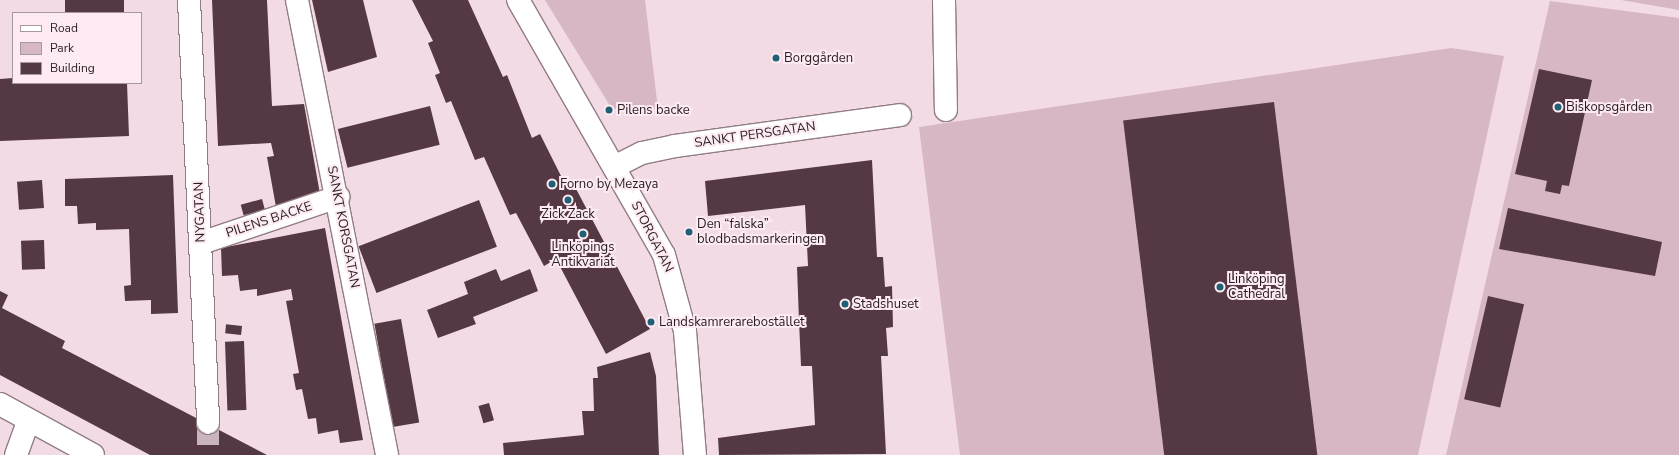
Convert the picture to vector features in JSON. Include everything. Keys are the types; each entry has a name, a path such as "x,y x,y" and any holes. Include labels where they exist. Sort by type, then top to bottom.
{"street":[{"name":"NYGATAN","path":"189,0 208,423"},
{"name":"SANKT KORSGATAN","path":"297,0 338,197 387,455"},
{"name":"STORGATAN","path":"518,0 664,255 676,288 685,331 694,455"},
{"path":"944,0 946,110"},
{"name":"SANKT PERSGATAN","path":"614,167 642,153 675,146 900,116"},
{"name":"PILENS BACKE","path":"201,242 338,197"},
{"path":"0,404 93,455"},
{"path":"16,455 29,420"}],"green space":[{"path":"545,0 645,0 658,109 612,109"},
{"path":"1621,0 1679,0 1679,10"},
{"name":"Biskopsgården","path":"1550,1 1679,18 1679,455 1446,455"},
{"path":"1451,48 1504,56 1418,455 960,455 919,127"}],"building":[{"path":"65,0 124,0 124,12 65,12"},
{"path":"212,0 267,0 272,106 304,104 320,194 276,207 267,157 274,156 271,143 218,146"},
{"path":"312,0 363,0 377,57 328,72"},
{"path":"412,0 468,0 503,77 507,75 532,138 540,134 567,188 574,185 650,329 606,354 556,259 544,266 516,213 510,215 484,157 475,160 451,101 446,103 435,75 440,73 428,43 433,41"},
{"name":"Biskopsgården","path":"1539,69 1592,80 1569,186 1562,185 1560,194 1545,191 1547,181 1515,174"},
{"path":"12,78 12,84 127,84 129,136 0,141 0,79"},
{"name":"Linköping Cathedral","path":"1274,102 1317,455 1164,455 1123,121"},
{"path":"430,106 440,145 347,168 338,129"},
{"name":"Stadshuset","path":"872,160 877,257 883,257 885,287 892,286 893,327 886,328 888,356 881,356 886,454 719,455 718,438 815,425 812,366 801,366 797,267 808,266 805,205 708,216 705,181"},
{"path":"173,175 178,313 151,314 151,300 125,301 124,286 131,285 129,229 96,230 96,223 78,224 77,206 65,206 65,179"},
{"path":"42,180 44,208 19,210 17,182"},
{"path":"262,199 265,210 244,215 241,205"},
{"path":"479,200 497,247 376,293 359,246"},
{"path":"1508,208 1662,242 1655,276 1499,249"},
{"path":"325,228 363,440 340,443 338,430 318,434 316,418 308,419 302,389 296,390 293,374 299,373 286,301 293,300 291,289 257,296 257,289 240,291 238,275 222,276 221,248"},
{"path":"44,240 45,269 22,270 21,241"},
{"path":"496,269 501,281 530,269 538,291 473,317 476,324 438,338 427,310 468,294 464,282"},
{"path":"0,291 8,295 2,308 65,341 62,348 267,455 150,455 0,375"},
{"path":"1488,296 1524,304 1500,408 1464,399"},
{"path":"401,319 419,422 393,427 374,324"},
{"path":"226,324 242,326 241,335 225,333"},
{"path":"244,341 246,410 227,411 225,342"},
{"path":"650,352 656,376 659,455 504,455 503,443 584,435 582,411 594,411 593,378 598,378 597,367"},
{"path":"489,403 494,420 483,423 478,406"}],"tunnel":[{"path":"208,423 208,455"}],"place":[{"name":"Borggården","path":"776,58"},
{"name":"Biskopsgården","path":"1558,107"},
{"name":"Pilens backe","path":"609,110"},
{"name":"Forno by Mezaya","path":"552,184"},
{"name":"Zick Zack","path":"568,200"},
{"name":"Den “falska” blodbadsmarkeringen","path":"689,232"},
{"name":"Linköpings Antikvariat","path":"583,234"},
{"name":"Linköping Cathedral","path":"1220,287"},
{"name":"Stadshuset","path":"845,304"},
{"name":"Landskamrerarebostället","path":"651,322"}]}
